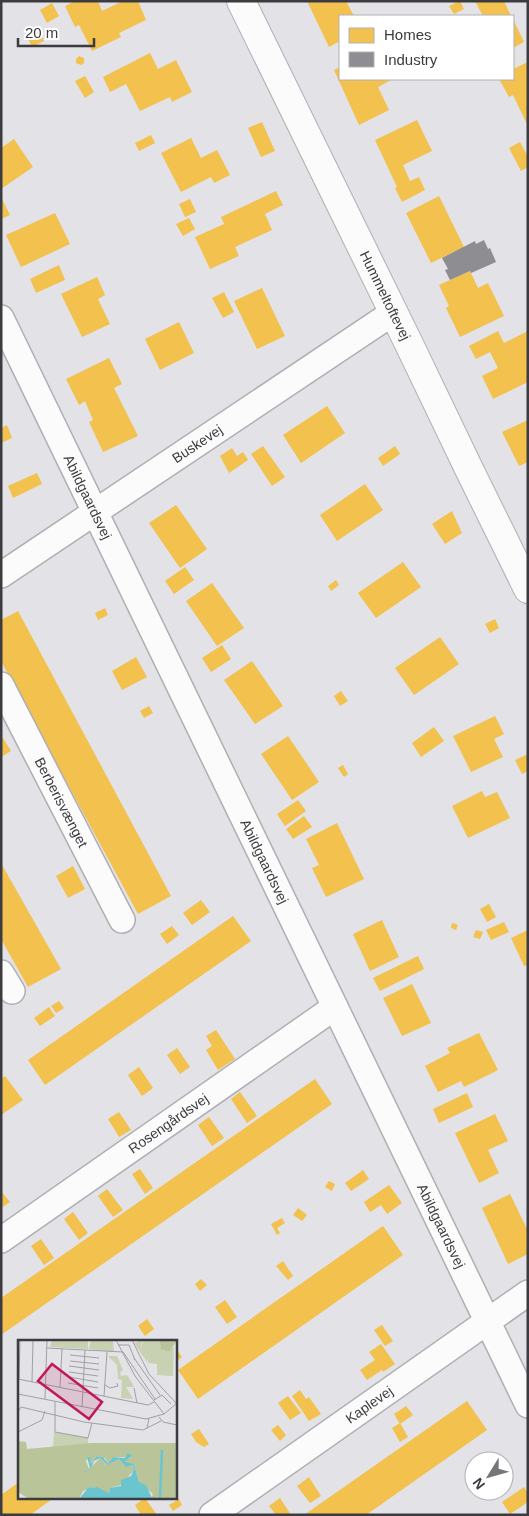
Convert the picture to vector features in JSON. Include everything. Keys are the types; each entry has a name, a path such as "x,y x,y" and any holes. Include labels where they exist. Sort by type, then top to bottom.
{"street":[{"name":"Hummeltoftevej","path":"241,1 528,589"},
{"name":"Buskevej","path":"1,575 394,312"},
{"name":"Abildgaardsvej","path":"1,318 528,1405"},
{"name":"Berberisvænget","path":"1,685 122,920"},
{"name":"Rosengårdsvej","path":"1,1240 335,1008"},
{"name":"Kaplevej","path":"212,1515 528,1294"}],"building: Homes":[{"path":"75,1 98,1 102,11 123,1 138,1 146,20 119,33 121,37 92,51 79,25 75,27 65,6"},
{"path":"307,1 346,1 353,15 339,15 339,42 329,47"},
{"path":"460,1 464,9 454,14 449,6"},
{"path":"475,1 504,1 511,15 482,15"},
{"path":"52,3 59,16 47,23 40,10"},
{"path":"514,21 524,42 514,47"},
{"path":"38,28 44,41 32,47 26,34"},
{"path":"150,53 158,69 176,60 192,92 172,102 170,97 140,111 126,84 110,92 103,77"},
{"path":"79,56 84,58 84,63 81,65 76,63 76,59"},
{"path":"528,62 528,126 513,95 509,97 500,80 514,80 514,69"},
{"path":"339,68 339,80 391,80 378,87 389,110 359,125 334,70"},
{"path":"85,76 94,92 85,98 75,81"},
{"path":"417,120 432,151 403,165 410,181 419,177 425,190 402,202 375,140"},
{"path":"262,122 275,151 261,157 248,128"},
{"path":"151,135 155,143 139,151 135,143"},
{"path":"191,138 201,158 217,150 230,175 214,183 211,177 181,192 161,153"},
{"path":"14,139 33,167 1,189 1,148"},
{"path":"520,142 528,157 528,167 521,171 509,148"},
{"path":"276,191 283,205 265,214 272,230 235,247 239,256 210,269 195,237 224,224 221,217"},
{"path":"439,196 464,247 431,263 406,213"},
{"path":"1,197 10,215 1,219"},
{"path":"190,199 196,212 185,217 179,204"},
{"path":"55,213 70,244 21,267 6,235"},
{"path":"189,218 195,229 183,236 176,224"},
{"path":"59,265 65,280 36,293 30,279"},
{"path":"470,271 478,288 488,283 504,316 460,337 446,308 449,306 439,285"},
{"path":"97,277 105,295 98,299 110,324 82,337 61,294"},
{"path":"262,288 285,336 257,349 234,301"},
{"path":"224,292 234,312 223,318 212,298"},
{"path":"179,322 194,353 160,370 145,339"},
{"path":"498,331 504,343 528,331 528,356 526,356 528,360 528,382 493,399 482,376 498,368 490,352 476,359 469,346"},
{"path":"109,358 122,384 114,388 138,436 103,452 89,422 93,420 85,401 79,405 66,379"},
{"path":"327,406 345,433 301,463 283,435"},
{"path":"528,420 528,462 519,466 502,432"},
{"path":"7,425 12,438 1,443 1,428"},
{"path":"263,446 285,477 272,486 251,454"},
{"path":"395,446 400,454 383,466 378,458"},
{"path":"232,448 237,456 243,452 248,460 229,473 220,456"},
{"path":"37,473 42,484 13,498 8,486"},
{"path":"365,484 383,510 337,541 320,515"},
{"path":"176,505 207,549 180,568 149,523"},
{"path":"452,511 462,533 445,544 432,524"},
{"path":"403,562 421,587 376,618 358,593"},
{"path":"185,567 194,580 174,594 165,581"},
{"path":"336,580 339,585 331,591 328,586"},
{"path":"212,583 244,628 217,646 186,601"},
{"path":"105,608 108,615 98,620 95,613"},
{"path":"18,611 171,896 138,914 1,661 1,620"},
{"path":"495,619 499,628 490,633 485,624"},
{"path":"440,637 459,664 414,695 395,668"},
{"path":"222,645 231,659 211,672 202,658"},
{"path":"136,657 147,677 122,690 112,671"},
{"path":"252,661 283,706 255,724 224,680"},
{"path":"341,691 348,701 340,706 334,696"},
{"path":"149,706 153,713 144,718 140,711"},
{"path":"495,716 504,734 494,739 503,757 471,772 453,736"},
{"path":"434,727 444,741 421,757 412,743"},
{"path":"288,736 319,782 292,800 261,754"},
{"path":"3,738 11,751 1,757 1,739"},
{"path":"528,754 528,771 522,774 515,760"},
{"path":"343,765 348,774 344,777 338,768"},
{"path":"482,791 485,797 497,792 510,818 468,838 452,806"},
{"path":"298,800 306,811 285,826 277,814"},
{"path":"304,816 312,827 293,839 286,829"},
{"path":"337,823 364,879 326,897 312,868 319,865 306,839"},
{"path":"1,863 61,969 28,987 1,939"},
{"path":"73,866 85,889 68,898 56,876"},
{"path":"201,900 210,912 192,925 183,913"},
{"path":"489,904 496,917 487,922 480,909"},
{"path":"233,916 251,941 45,1085 28,1060"},
{"path":"382,920 399,957 370,971 353,934"},
{"path":"504,922 509,932 491,940 486,930"},
{"path":"452,923 458,925 456,930 451,928"},
{"path":"172,926 179,935 167,944 160,934"},
{"path":"476,930 483,932 480,939 473,937"},
{"path":"528,930 528,965 524,966 511,938"},
{"path":"418,956 424,969 380,991 373,978"},
{"path":"412,984 431,1023 402,1036 383,998"},
{"path":"59,1001 64,1008 56,1013 51,1006"},
{"path":"49,1007 55,1016 40,1026 34,1018"},
{"path":"216,1030 235,1059 218,1070 206,1050 212,1046 206,1036"},
{"path":"479,1033 498,1070 464,1087 461,1081 438,1092 425,1066 450,1053 447,1048"},
{"path":"177,1048 190,1067 180,1074 167,1055"},
{"path":"139,1067 153,1088 142,1096 128,1075"},
{"path":"5,1076 23,1100 1,1115 1,1079"},
{"path":"315,1079 332,1104 1,1335 1,1298"},
{"path":"240,1092 257,1116 247,1123 231,1099"},
{"path":"467,1093 473,1107 439,1123 433,1109"},
{"path":"119,1112 131,1130 119,1137 108,1119"},
{"path":"495,1114 508,1141 488,1150 499,1173 479,1183 455,1133"},
{"path":"209,1117 224,1138 212,1146 198,1125"},
{"path":"140,1169 153,1188 145,1194 132,1174"},
{"path":"363,1170 369,1179 351,1191 345,1183"},
{"path":"329,1181 335,1184 332,1191 325,1187"},
{"path":"389,1185 402,1203 387,1214 381,1205 370,1212 364,1202"},
{"path":"107,1189 123,1210 113,1217 98,1196"},
{"path":"1,1191 10,1202 1,1208"},
{"path":"510,1194 528,1231 528,1254 508,1264 482,1208"},
{"path":"298,1208 307,1215 302,1221 293,1215"},
{"path":"73,1212 88,1233 79,1240 64,1219"},
{"path":"282,1218 285,1223 277,1228 280,1233 277,1235 271,1224"},
{"path":"383,1226 403,1255 198,1399 178,1370"},
{"path":"41,1239 54,1258 44,1265 31,1246"},
{"path":"283,1261 293,1276 288,1280 276,1266"},
{"path":"201,1279 207,1285 200,1291 195,1284"},
{"path":"225,1300 237,1317 227,1324 215,1307"},
{"path":"147,1319 154,1329 145,1336 138,1326"},
{"path":"382,1325 393,1341 385,1346 374,1330"},
{"path":"381,1344 395,1364 367,1380 360,1370 375,1360 369,1352"},
{"path":"176,1348 182,1357 176,1361"},
{"path":"300,1390 306,1399 309,1397 321,1414 309,1421 292,1396"},
{"path":"288,1396 301,1413 290,1420 278,1403"},
{"path":"467,1401 487,1430 366,1515 304,1515"},
{"path":"406,1406 413,1415 400,1424 394,1414"},
{"path":"400,1423 408,1437 400,1442 392,1428"},
{"path":"278,1425 286,1435 280,1441 271,1430"},
{"path":"199,1429 209,1444 204,1447 196,1442 191,1434"},
{"path":"309,1477 321,1496 310,1503 297,1486"},
{"path":"18,1483 18,1498 54,1498 30,1515 1,1515 1,1495"},
{"path":"524,1487 528,1493 528,1502 510,1514 502,1502 514,1501 514,1494"},
{"path":"145,1498 157,1515 141,1515 135,1505"},
{"path":"280,1498 291,1515 276,1515 269,1506"},
{"path":"179,1499 182,1505 173,1511 169,1505"}],"building: Industry":[{"path":"484,240 496,262 450,280 445,270 448,269 442,258 475,241 476,244"}]}
